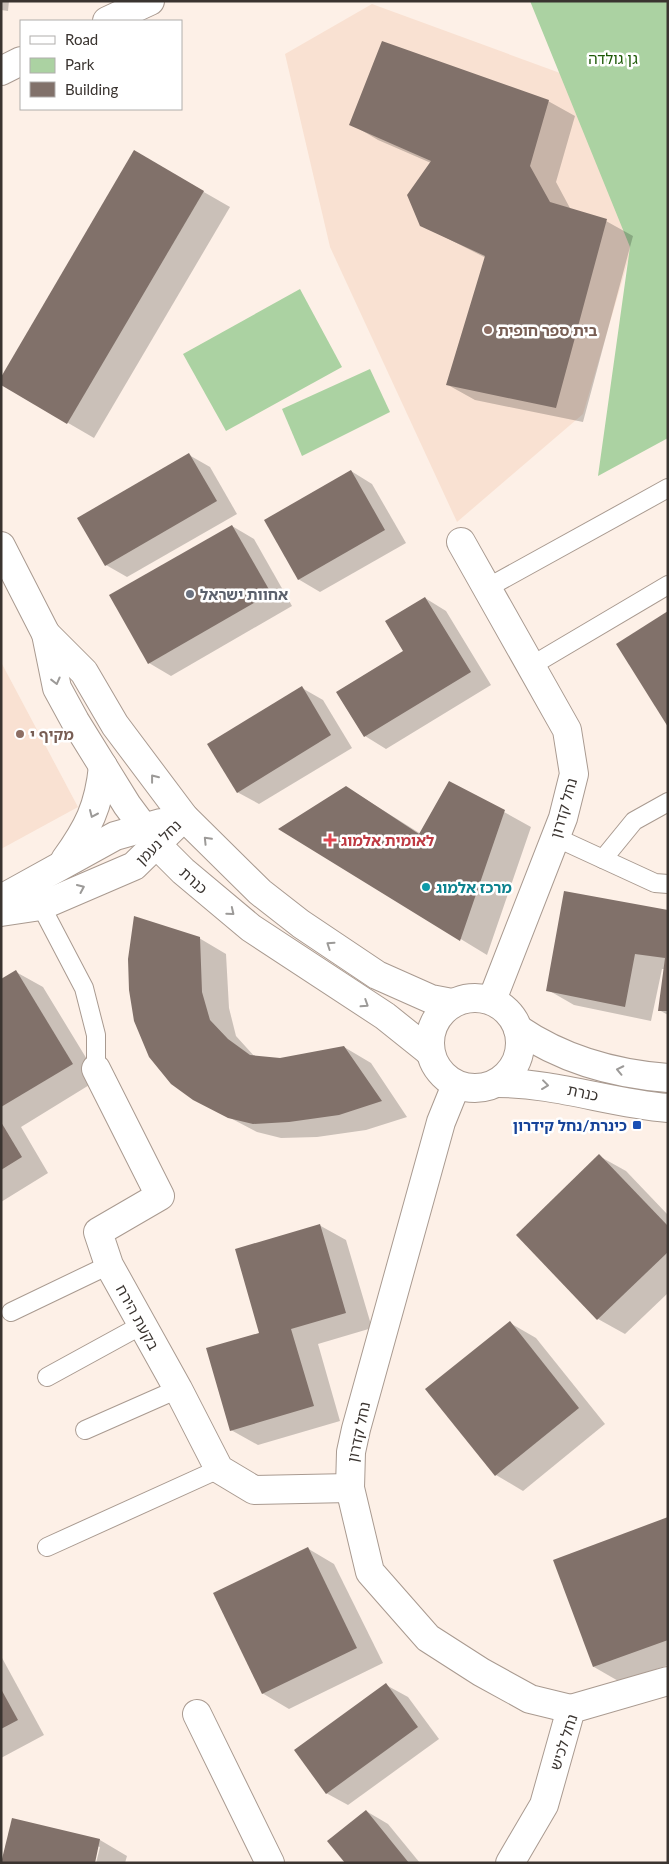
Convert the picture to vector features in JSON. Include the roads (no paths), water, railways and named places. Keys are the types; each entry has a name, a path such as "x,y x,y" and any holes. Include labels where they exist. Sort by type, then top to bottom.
{"street":[{"path":"109,20 150,1"},
{"path":"1,71 20,62"},
{"name":"נחל קדרון","path":"461,542 567,730 574,774 563,818 492,1000"},
{"name":"כנרת","path":"1,546 46,634 57,688 103,766 150,836 183,871 251,928 385,1016 430,1052"},
{"name":"כנרת","path":"46,634 84,672 115,725 184,816 260,892 328,944 377,975 431,999 452,1003"},
{"path":"62,864 93,816 101,789 103,766"},
{"name":"נחל נעמן","path":"1,899 115,836 150,836 184,816"},
{"name":"נחל נעמן","path":"1,912 41,906 134,866 150,836"},
{"path":"480,997 492,1000 504,1007 513,1017 518,1028 520,1044 517,1059 509,1073 497,1083 484,1087 470,1088 456,1084 444,1077 435,1066 430,1052 433,1024 441,1012 452,1003 465,998 480,997"},
{"name":"כנרת","path":"518,1028 542,1045 585,1062 668,1078"},
{"name":"בקעת הירח","path":"96,1069 160,1196 98,1232 109,1265 178,1389 219,1469"},
{"name":"כנרת","path":"497,1083 549,1085 644,1106 668,1108"},
{"name":"נחל קדרון","path":"456,1084 441,1122 356,1429 351,1452 350,1488 370,1572 428,1638 481,1672 530,1699 570,1709"},
{"path":"219,1469 254,1490 350,1488"},
{"name":"נחל לכיש","path":"510,1863 544,1805 570,1709 668,1681"},
{"path":"197,1714 270,1863"}],"lane":[{"path":"487,588 668,488"},
{"path":"531,666 668,585"},
{"path":"603,859 634,822 668,802"},
{"path":"555,837 655,883 668,884"},
{"path":"41,906 84,988 96,1035 96,1069"},
{"path":"11,1312 109,1265"},
{"path":"47,1377 142,1325"},
{"path":"85,1430 178,1389"},
{"path":"46,1547 219,1469"}],"place":[{"name":"בית ספר חופית","path":"488,330"},
{"name":"אחוות ישראל","path":"190,594"},
{"name":"מקיף י","path":"20,734"},
{"name":"לאומית אלמוג","path":"330,840"},
{"name":"מרכז אלמוג","path":"426,887"},
{"name":"כינרת/נחל קידרון","path":"637,1125"}],"park label":[{"name":"גן גולדה","path":"613,58"}]}
